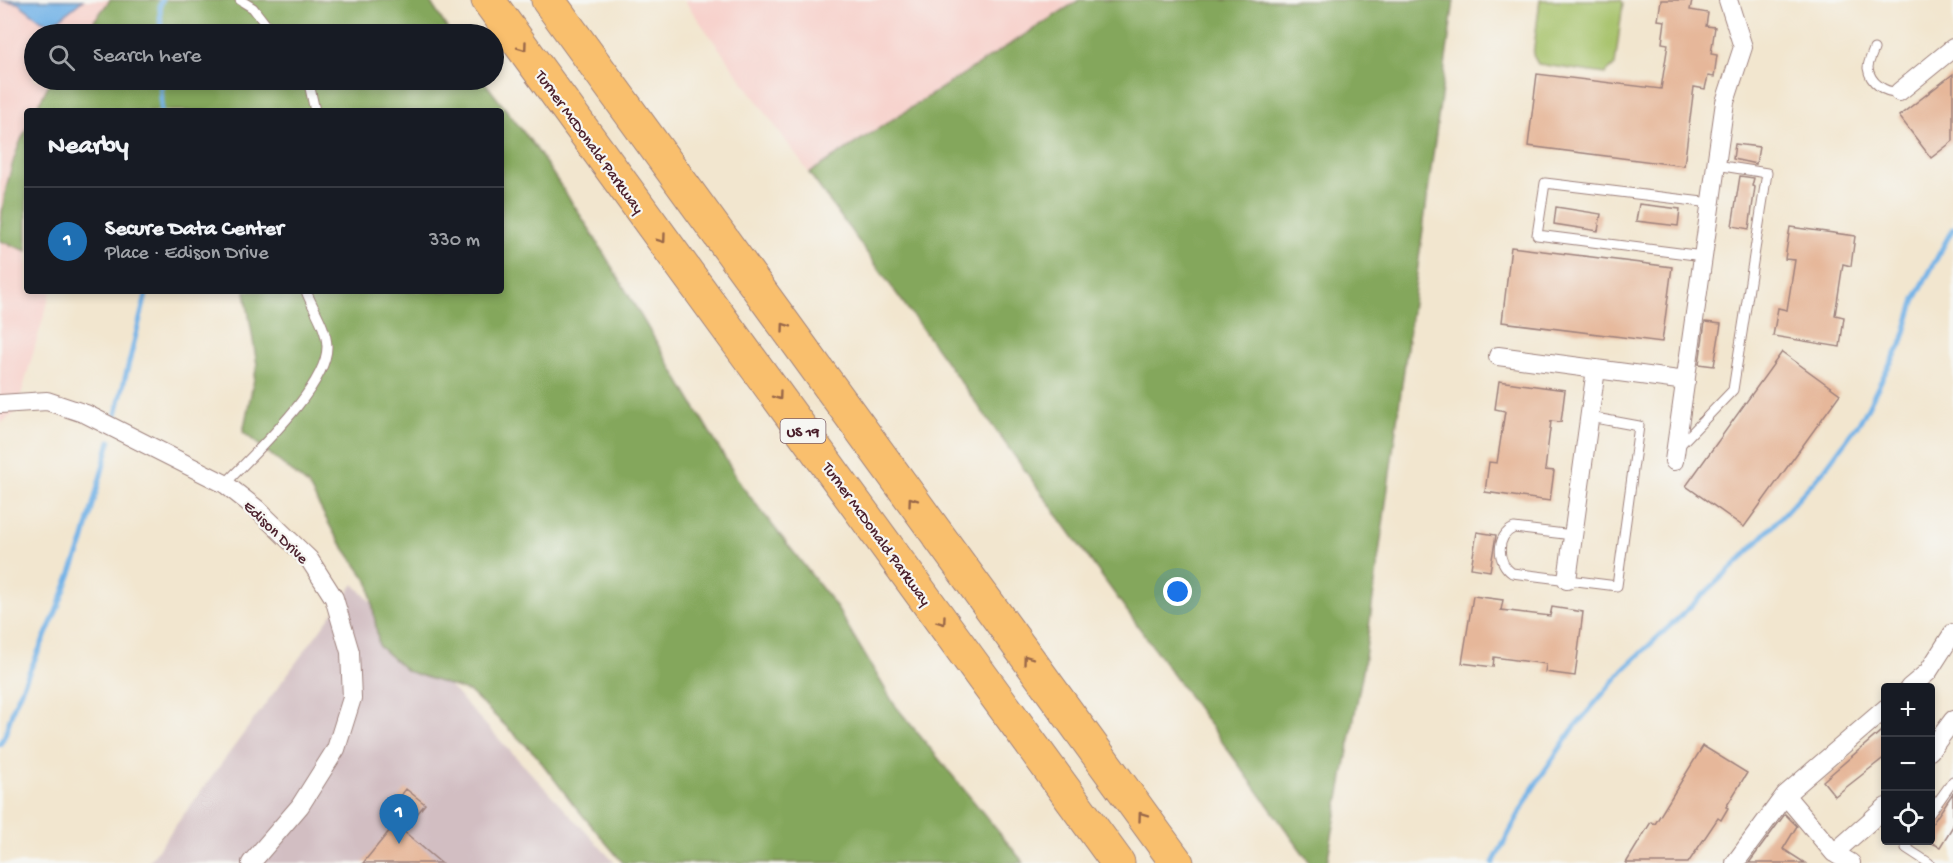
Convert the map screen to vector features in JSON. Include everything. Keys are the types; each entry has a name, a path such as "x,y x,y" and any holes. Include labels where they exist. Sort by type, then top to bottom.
{"highway":[{"name":"Turner McDonald Parkway","path":"488,0 1118,863"},
{"name":"US 19","path":"548,0 1177,863"}],"street":[{"path":"1675,455 1725,102 1743,47 1728,0"},
{"path":"1899,92 1953,48"},
{"path":"1498,356 1686,381"},
{"path":"1567,580 1596,369"},
{"name":"Edison Drive","path":"0,404 46,401 86,414 225,484 258,509 309,559 334,598 350,652 352,698 336,749 300,806 251,863"},
{"path":"1914,683 1928,672 1953,633"},
{"path":"1735,863 1785,795 1881,712"},
{"path":"1935,745 1953,720"},
{"path":"1785,795 1834,853 1851,863"},
{"path":"1834,853 1881,811"}],"lane":[{"path":"240,0 253,8 265,24"},
{"path":"1874,49 1868,66 1872,78 1881,88 1892,93 1899,92"},
{"path":"310,90 314,108"},
{"path":"1675,455 1732,390 1767,173 1716,165"},
{"path":"1703,256 1537,235 1545,183 1711,203"},
{"path":"225,484 311,390 323,368 327,347 322,322 308,294"},
{"path":"1573,535 1514,528 1508,531 1502,539 1501,562 1512,573 1617,586 1639,426 1590,417"},
{"path":"1935,806 1953,781"},
{"path":"1908,845 1906,848 1929,863"}],"shaded area":[{"path":"0,0 199,0 174,24 24,24 24,90 114,90 105,108 24,108 24,294 50,294 16,412 0,424"},
{"path":"684,0 1079,0 809,173"},
{"path":"354,584 615,863 148,863"}],"green space":[{"path":"110,0 429,0 445,24 92,24"},
{"path":"1079,0 1454,0 1364,665 1327,863 1310,863 809,173"},
{"path":"1540,0 1621,0 1623,3 1615,65 1605,74 1538,64 1533,55"},
{"path":"46,90 491,90 535,147 590,230 741,485 835,605 894,704 1024,863 623,863 535,754 470,692 407,671 379,646 369,583 335,535 308,485 243,432 257,365 245,294 504,294 504,108 37,108"},
{"path":"24,133 24,250 0,241 8,182"}],"water":[{"path":"0,0 83,0 54,23 42,21 18,3"}],"building":[{"path":"1661,0 1692,0 1690,10 1708,13 1706,26 1715,27 1711,54 1717,55 1714,77 1708,76 1705,89 1694,87 1684,166 1528,146 1537,74 1661,89 1668,44 1662,43 1665,21 1658,20"},
{"path":"1953,74 1953,141 1931,158 1899,116"},
{"path":"1735,144 1759,147 1756,164 1733,159"},
{"path":"1740,176 1754,178 1752,186 1755,187 1749,229 1732,226"},
{"path":"1639,204 1680,209 1678,226 1636,221"},
{"path":"1556,207 1601,214 1598,231 1554,224"},
{"path":"1790,227 1855,236 1851,266 1843,264 1835,315 1844,317 1840,347 1773,336 1778,308 1787,310 1795,260 1785,259"},
{"path":"1511,247 1672,267 1662,342 1502,322"},
{"path":"1705,322 1721,324 1714,366 1699,364"},
{"path":"1782,352 1840,394 1744,527 1686,486"},
{"path":"1499,381 1565,390 1561,422 1551,421 1545,470 1554,471 1550,501 1485,492 1489,462 1497,463 1505,411 1495,409"},
{"path":"1477,532 1496,535 1490,571 1471,568"},
{"path":"1473,596 1503,600 1501,610 1550,616 1552,607 1583,612 1575,676 1545,672 1546,664 1494,657 1493,667 1462,663"},
{"path":"1881,731 1881,760 1835,796 1823,781"},
{"path":"1703,746 1747,773 1726,807 1728,808 1721,820 1718,818 1688,863 1626,863 1651,822 1655,824"},
{"path":"406,789 425,804 414,818 395,803"},
{"path":"1953,793 1953,826 1940,847 1935,844 1935,820"},
{"path":"1785,814 1797,826 1783,849 1805,863 1749,863"},
{"path":"395,824 441,863 363,863"}],"waterway":[{"path":"161,24 162,0"},
{"path":"161,90 161,108"},
{"path":"1493,863 1533,788 1573,729 1624,669 1739,561 1785,513 1824,470 1863,417 1901,345 1915,299 1953,228"},
{"path":"116,414 146,294"},
{"path":"0,744 83,542 110,441"}],"place":[{"name":"Secure Data Center","path":"399,844"}]}
